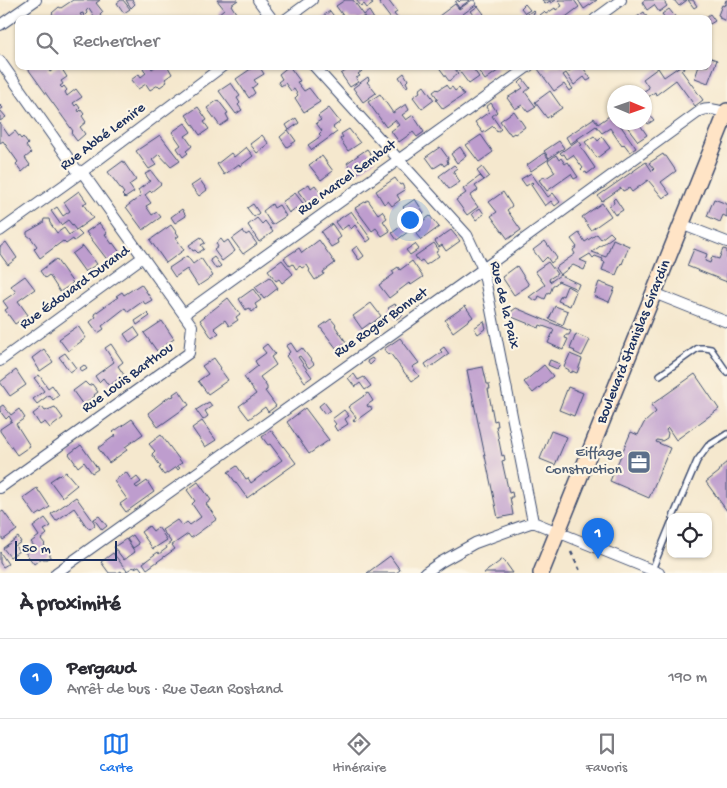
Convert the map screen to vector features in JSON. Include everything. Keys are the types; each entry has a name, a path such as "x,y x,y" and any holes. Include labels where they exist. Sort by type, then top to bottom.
{"main road":[{"name":"Boulevard Stanislas Girardin","path":"541,573 726,112"}],"street":[{"path":"0,25 36,0"},
{"path":"258,0 269,15"},
{"path":"291,15 312,0"},
{"path":"600,15 621,0"},
{"name":"Rue Louis Barthou","path":"0,61 76,169 82,172 192,326 189,353 4,486"},
{"name":"Rue Abbé Lemire","path":"0,231 218,70"},
{"name":"Rue de la Paix","path":"318,70 467,235 483,269 533,522"},
{"name":"Rue Marcel Sembat","path":"184,314 523,70"},
{"name":"Rue Roger Bonnet","path":"56,573 483,269 700,111 712,109 726,112"},
{"path":"681,224 727,242"},
{"name":"Rue Édouard Durand","path":"0,361 143,257"},
{"path":"654,293 727,322"},
{"path":"0,474 4,486"},
{"path":"425,573 475,543 533,522 655,571"}],"lane":[{"path":"660,375 698,348 710,350 727,372"},
{"path":"676,513 697,461 708,446 727,434"},
{"path":"655,571 667,535"}],"path":[{"path":"571,552 581,573"}],"building":[{"path":"73,0 100,0 96,3 103,12 100,15 93,15 89,8 85,15 83,13 81,15 53,15 52,13 59,7 61,8"},
{"path":"121,0 130,9 124,13 117,3"},
{"path":"126,0 132,0 135,4 131,8"},
{"path":"217,0 238,0 231,5 236,13 233,15 219,15 224,9"},
{"path":"345,0 353,0 364,15 343,15 336,6"},
{"path":"356,0 370,0 373,4 367,8 364,4 361,6"},
{"path":"383,0 388,0 397,12 395,15 388,15 379,3"},
{"path":"458,0 459,2 461,0 470,0 459,8 455,2"},
{"path":"472,0 477,4 462,15 440,15 455,4 459,9"},
{"path":"542,0 556,0 545,4"},
{"path":"558,0 574,0 579,7 568,15 540,15 544,12 546,14 555,8 556,10 562,6"},
{"path":"578,0 597,0 584,9"},
{"path":"645,0 663,0 667,6 659,12 654,5 647,10 642,2"},
{"path":"674,0 687,0 679,6"},
{"path":"688,0 693,0 697,6 694,8"},
{"path":"726,0 727,21 719,18 720,16 718,15"},
{"path":"525,4 530,10 525,13 521,8"},
{"path":"478,6 484,14 474,15 471,11"},
{"path":"669,9 674,15 663,15"},
{"path":"533,10 535,12 533,13 534,15 527,15"},
{"path":"330,11 333,15 324,15"},
{"path":"712,58 717,60 708,83 695,78 698,70 712,70"},
{"path":"29,70 48,70 50,72 53,70 63,70 67,77 61,81 63,84 60,86 62,88 64,86 67,90 65,92 67,96 76,89 82,97 73,103 75,106 77,104 80,108 79,112 81,110 84,114 82,116 86,122 80,127 85,134 77,141 71,133 73,131"},
{"path":"144,70 170,70 172,74 165,79 167,82 160,87 158,85 150,90 146,84 138,89 131,80 139,74 141,77 146,73"},
{"path":"249,70 262,70 264,74 254,80 257,84 252,88 255,93 249,98 236,79"},
{"path":"284,70 292,70 300,81 297,82 304,91 309,88 320,102 304,112 295,98 298,95 294,89 291,91 285,83 281,86 278,82 282,79 279,74"},
{"path":"347,70 362,71 358,74 360,76 356,78 358,82 350,87 341,74"},
{"path":"441,70 456,70 458,73 449,81"},
{"path":"458,70 474,70 479,77 469,84"},
{"path":"478,70 499,70 485,80"},
{"path":"539,70 567,70 568,72 571,70 585,70 591,79 587,81 584,77 574,85 566,73 563,75 573,89 569,91 564,84 554,91"},
{"path":"655,70 659,70 664,77 674,70 681,70 703,100 695,106 676,80 656,95 655,92 652,94 652,85 647,85 643,79"},
{"path":"404,73 408,80 406,82 408,86 406,87 399,77"},
{"path":"368,77 369,80 367,82 376,93 363,102 353,88"},
{"path":"523,79 530,88 525,92 536,107 528,112 522,105 515,109 507,98 523,88 519,83"},
{"path":"231,83 240,96 237,98 240,103 238,105 242,110 236,114 219,91"},
{"path":"446,85 449,89 452,87 455,91 459,88 464,95 443,109 433,92"},
{"path":"424,86 434,100 422,109 413,97"},
{"path":"550,91 562,108 547,118 535,102"},
{"path":"380,94 393,113 406,104 409,110 402,115 406,120 413,115 424,132 417,137 413,132 399,142 391,131 399,125 395,120 386,127 368,102"},
{"path":"218,100 228,113 226,114 229,120 220,126 207,108"},
{"path":"491,103 497,112 492,116 501,129 497,132 493,126 483,133 475,122 489,112 486,107"},
{"path":"198,107 207,120 204,122 209,129 200,135 186,115"},
{"path":"329,108 340,122 333,127 337,132 312,150 308,145 321,136 319,134 322,131 316,123 321,120 318,116"},
{"path":"0,110 6,117 0,121"},
{"path":"514,111 525,127 511,135 500,121"},
{"path":"296,118 299,123 289,130 286,125"},
{"path":"594,118 598,124 607,118 607,130 602,133 596,126 570,144 566,137"},
{"path":"0,123 9,136 15,131 28,144 26,146 31,153 25,158 30,165 22,172 16,164 18,162 3,141 0,143"},
{"path":"185,123 191,132 185,136 192,146 183,157 177,148 181,145 172,132"},
{"path":"349,129 360,143 348,151 340,139 343,137 341,134"},
{"path":"288,130 296,141 287,147 280,137"},
{"path":"611,130 624,130 636,148 630,152 624,144 622,146"},
{"path":"630,130 644,130 647,135 638,141"},
{"path":"160,135 180,161 171,167 159,154 152,160 156,165 149,169 136,151"},
{"path":"262,135 269,144 257,153 250,144"},
{"path":"481,135 493,152 479,162 466,145"},
{"path":"594,136 598,141 602,137 610,148 597,158 585,142"},
{"path":"578,140 595,168 587,174 581,170 583,168 573,155 567,159 564,154 560,153"},
{"path":"559,141 564,148 549,158 544,151"},
{"path":"246,147 253,156 224,175 217,164 231,153 234,157"},
{"path":"440,147 448,158 448,163 444,166 442,163 434,168 426,157"},
{"path":"460,147 466,156 457,163 451,154"},
{"path":"367,149 375,160 355,175 347,163"},
{"path":"544,153 549,159 531,171 527,165"},
{"path":"663,154 676,171 661,182 670,194 663,198 648,180 632,192 629,188 623,191 621,188 602,201 598,196 646,162 652,171 654,169 649,163"},
{"path":"556,155 565,164 568,162 578,177 574,179 571,174 547,191 539,180 555,172 548,161"},
{"path":"322,156 333,171 321,180 309,165"},
{"path":"123,161 136,180 129,185 134,192 125,198 122,195 124,193 108,172"},
{"path":"454,165 457,168 453,171 460,182 449,189 439,176"},
{"path":"482,167 489,176 484,180 477,171"},
{"path":"151,171 161,184 145,195 151,203 146,206 152,215 157,212 161,217 143,230 126,207 141,196 138,190 150,181 145,174"},
{"path":"531,173 548,197 553,193 560,202 555,206 551,201 545,206 531,185 533,183 526,186 521,179"},
{"path":"480,176 484,180 475,186 478,190 470,196 478,207 467,215 456,200 466,193 463,189"},
{"path":"395,178 400,185 402,184 405,190 397,195 400,200 392,206 388,201 384,204 376,191"},
{"path":"200,180 207,190 199,196 191,186"},
{"path":"309,184 311,188 315,185 323,196 309,206 298,191"},
{"path":"79,191 87,202 83,204 93,218 76,230 68,220 61,225 51,211 57,207 63,216 70,211 64,202"},
{"path":"503,192 512,206 507,210 521,230 508,239 491,216 497,212 489,202"},
{"path":"295,193 306,207 299,212 296,208 289,213 282,202"},
{"path":"615,198 623,210 615,215 609,206 614,203 613,200"},
{"path":"415,199 424,213 413,220 409,215 405,218 401,212 405,209 403,207"},
{"path":"714,199 727,204 727,217 723,215 720,222 707,216"},
{"path":"368,200 378,214 382,211 387,218 383,221 390,231 382,236 376,228 372,231 355,208"},
{"path":"602,203 611,216 591,230 582,217"},
{"path":"253,204 259,213 254,217 247,208"},
{"path":"272,204 274,208 279,205 286,216 272,225 263,211"},
{"path":"480,208 484,214 476,220 472,214"},
{"path":"182,209 186,216 175,223 171,217"},
{"path":"351,211 371,239 367,242 355,225 351,229 348,225 341,230 335,222"},
{"path":"430,216 439,227 421,240 416,234 421,230 417,225"},
{"path":"257,218 262,224 265,221 273,232 259,242 248,225"},
{"path":"44,219 49,219 57,233 64,228 69,235 77,230 82,235 66,244 63,241 40,258 34,249 37,246 27,235 27,232 43,223"},
{"path":"408,221 413,228 397,240 392,233"},
{"path":"99,223 107,233 105,234 112,244 121,254 109,262 86,232"},
{"path":"332,224 341,237 337,240 338,243 331,247 321,232"},
{"path":"171,225 179,236 176,238 184,250 166,263 150,240"},
{"path":"451,230 460,241 446,251 442,245 439,247 435,241"},
{"path":"243,231 246,235 249,233 257,244 243,254 232,239"},
{"path":"610,232 614,236 592,252 606,257 613,239 629,246 616,275 602,270 605,262 602,261 603,259 595,256 593,258 590,254 580,260 587,263 584,270 573,265 560,275 555,268 575,254 573,250 577,247 571,239 579,233 585,242 597,234 601,239"},
{"path":"201,237 205,243 201,245 204,249 198,253 195,250 193,251 189,245"},
{"path":"221,239 224,243 228,240 235,251 222,261 214,250 218,247 216,243"},
{"path":"319,240 335,263 315,280 307,265 296,269 293,264 290,266 284,258 299,248 302,253"},
{"path":"545,241 557,258 551,263 547,257 542,262 533,250"},
{"path":"6,242 17,258 8,265 0,254 0,247"},
{"path":"434,243 439,250 436,252 439,256 426,265 422,260 419,262 415,256"},
{"path":"415,244 419,249 410,255 406,250"},
{"path":"83,246 97,264 85,272 72,254"},
{"path":"357,246 364,256 359,260 352,250"},
{"path":"694,249 707,254 705,261 710,263 712,257 719,259 723,249 727,250 727,282 687,266"},
{"path":"187,256 193,264 201,258 213,276 198,286 187,269 175,277 169,268"},
{"path":"214,257 221,266 216,269 210,260"},
{"path":"56,259 73,283 60,292 49,275 45,278 40,271"},
{"path":"282,260 293,274 282,283 279,279 276,281 268,270"},
{"path":"412,261 423,277 411,285 409,283 389,298 379,285 394,274 392,271 398,267 400,270"},
{"path":"548,262 557,274 549,279 550,282 560,275 579,284 577,289 558,281 553,285 545,299 539,296 537,301 529,297 545,285 535,271"},
{"path":"517,266 529,285 514,295 502,277"},
{"path":"25,276 35,289 18,301 28,315 15,324 5,310 8,308 3,301 16,292 11,286"},
{"path":"270,277 278,288 264,299 255,287"},
{"path":"599,282 615,288 609,302 594,296"},
{"path":"141,284 152,300 145,304 143,301 128,312 125,308 102,326 104,329 98,333 90,322 96,317 94,314 122,292 124,295"},
{"path":"567,286 576,291 570,306 558,301 561,295 563,296"},
{"path":"253,289 261,300 255,304 257,308 252,312 249,308 246,310 239,299"},
{"path":"228,298 240,314 236,317 238,320 229,326 225,320 214,328 219,333 212,338 200,320"},
{"path":"371,303 381,316 362,329 353,316"},
{"path":"395,304 403,315 396,319 388,308"},
{"path":"465,306 473,317 453,332 445,320"},
{"path":"555,306 568,311 563,325 549,319"},
{"path":"516,308 571,331 569,335 566,335 565,338 568,339 563,350 548,343 554,330 540,325 539,328 507,315"},
{"path":"147,313 150,316 137,325 135,321"},
{"path":"331,319 346,342 337,349 320,327"},
{"path":"162,321 174,339 157,351 144,333"},
{"path":"484,321 486,328 478,334 474,328"},
{"path":"78,326 86,338 68,351 59,339"},
{"path":"134,327 140,336 130,343 124,334"},
{"path":"576,334 590,340 582,356 570,349"},
{"path":"400,338 419,363 412,367 419,376 412,381 390,353 388,355 384,349"},
{"path":"291,343 297,352 302,348 314,364 309,368 300,356 298,357 312,377 305,382 286,356 290,352 286,346"},
{"path":"111,344 123,362 118,366 124,375 109,386 103,378 99,382 95,376 114,362 105,348"},
{"path":"267,344 275,354 271,357 276,365 260,377 267,387 265,391 276,406 268,412 265,407 249,419 239,406 256,394 244,377 258,366 255,361 266,353 262,348"},
{"path":"444,347 449,354 428,369 425,364 442,352 440,350"},
{"path":"44,349 53,362 40,371 32,358"},
{"path":"65,353 76,368 70,372 59,357"},
{"path":"570,354 582,359 577,373 569,372 564,367"},
{"path":"214,358 228,380 208,394 198,381 208,374 202,366"},
{"path":"372,358 374,361 370,365 367,361"},
{"path":"550,360 560,364 557,369 548,365"},
{"path":"84,365 87,369 82,372 80,368"},
{"path":"544,365 553,376 533,393 524,382"},
{"path":"483,367 487,384 489,384 490,389 488,389 494,421 497,420 498,426 496,426 502,456 504,455 505,460 502,461 509,493 512,492 513,497 510,497 513,515 498,518 467,370"},
{"path":"16,370 26,385 10,396 0,382"},
{"path":"354,374 358,380 364,377 371,386 365,390 360,383 355,387 348,378"},
{"path":"695,374 719,409 676,440 668,428 666,430 668,433 667,438 662,441 657,440 656,442 670,448 649,498 610,481 631,432 638,435 644,423 656,412 651,405"},
{"path":"39,375 48,388 52,385 59,395 53,400 49,395 37,404 33,399 44,391 34,378"},
{"path":"85,382 89,386 92,384 98,392 83,405 73,391"},
{"path":"568,387 583,393 574,416 559,410"},
{"path":"179,390 189,405 158,427 148,413 170,396 174,396 173,394"},
{"path":"368,393 373,401 367,405 372,409 354,422 356,417 348,407"},
{"path":"209,402 212,406 205,411 208,416 203,420 196,410"},
{"path":"324,402 330,410 325,414 319,406"},
{"path":"3,405 11,415 19,409 25,418 16,424 30,446 17,455 0,431 0,429 12,421 9,416 6,419 0,411 0,407"},
{"path":"42,407 45,411 55,407 63,418 50,428 45,422 40,425 33,414"},
{"path":"305,408 329,440 309,454 287,422"},
{"path":"344,410 349,416 345,419 348,424 337,431 334,426 336,424 332,419"},
{"path":"132,419 143,434 125,447 127,450 109,463 98,448 116,435 113,432"},
{"path":"202,421 216,440 205,447 192,428"},
{"path":"271,430 296,463 247,498 228,472 237,466 251,483 282,460 262,437"},
{"path":"551,431 567,437 555,465 540,459"},
{"path":"161,435 182,463 177,466 180,468 178,470 176,467 164,475 152,454 155,451 149,444"},
{"path":"81,445 98,469 92,473 84,462 78,467 69,454"},
{"path":"727,462 727,511 706,482 719,472 721,467"},
{"path":"66,472 77,485 62,497 50,481"},
{"path":"126,472 132,481 137,477 141,482 135,486 137,488 147,481 154,492 126,512 120,504 127,499 114,481"},
{"path":"198,482 211,500 206,504 217,519 191,538 188,534 172,545 175,549 147,569 143,563 167,548 166,546 171,542 162,530 177,520 182,526 187,522 190,525 201,517 192,504 195,501 187,490"},
{"path":"37,488 50,507 36,516 23,498"},
{"path":"76,497 94,522 95,525 90,529 74,508 56,521 51,514"},
{"path":"3,511 17,530 3,540 0,535 0,513"},
{"path":"99,516 107,526 102,530 94,519"},
{"path":"45,518 51,526 44,530 47,534 41,539 50,557 47,559 42,558 34,564 25,552 34,546 31,542 39,536 33,527"},
{"path":"149,526 153,531 158,527 167,540 153,549 141,532"},
{"path":"133,535 139,544 133,548 127,539"},
{"path":"18,537 21,542 15,546 19,551 10,557 3,548"},
{"path":"126,539 135,552 124,560 114,547"},
{"path":"0,552 8,564 3,567 0,563"},
{"path":"113,553 127,571 139,566 144,573 122,573 121,571 109,573 101,562"},
{"path":"390,556 400,570 396,573 367,573"},
{"path":"503,559 513,573 484,573"}],"place":[{"name":"Eiffage Construction","path":"639,462"},
{"name":"Pergaud","path":"598,559"}]}
